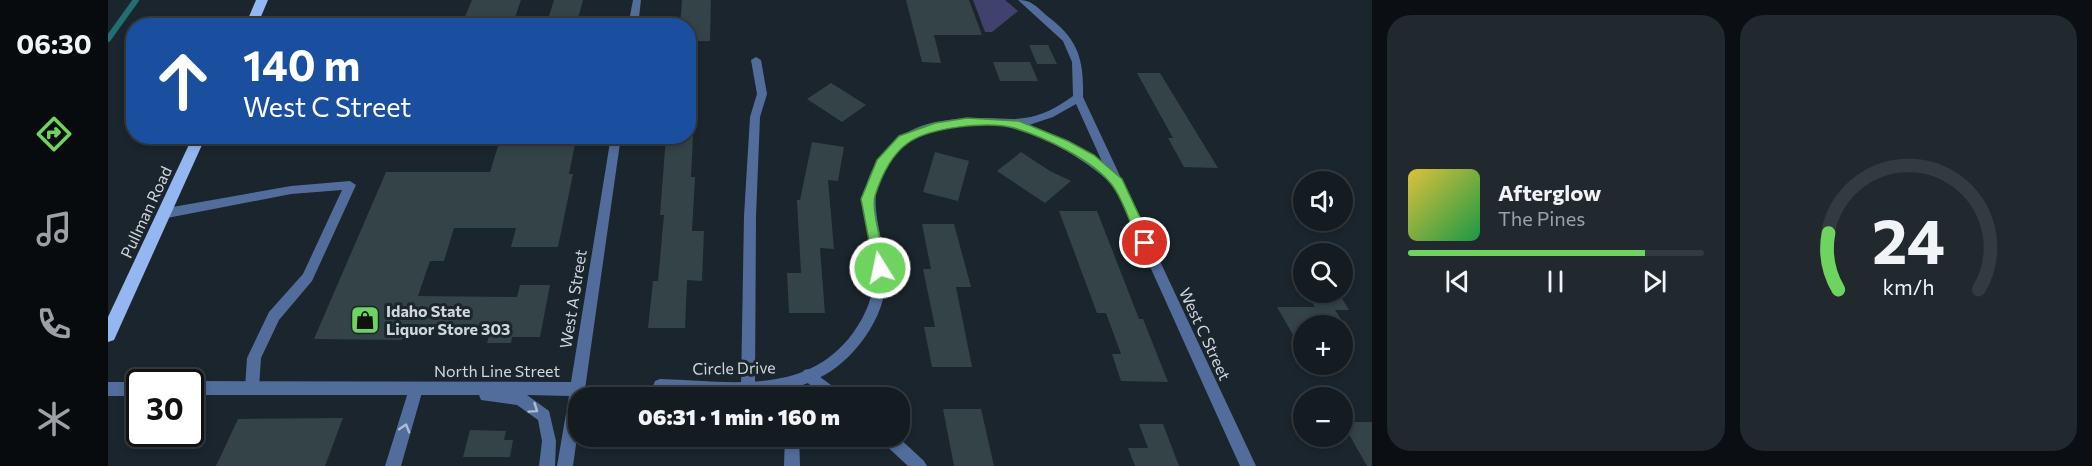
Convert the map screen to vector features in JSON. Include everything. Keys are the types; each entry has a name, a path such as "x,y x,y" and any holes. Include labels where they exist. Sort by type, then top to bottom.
{"main road":[{"path":"254,18 262,0"},
{"name":"Pullman Road","path":"108,335 167,213 197,144"}],"street":[{"path":"634,18 637,0"},
{"name":"West C Street","path":"1023,0 1064,34 1075,49 1080,73 1078,97 1248,466"},
{"path":"748,387 750,216 755,117 762,94 756,60"},
{"name":"Circle Drive","path":"790,387 842,356 871,319 879,303 880,268 868,199 881,163 904,140 935,127 967,123 1014,124 1040,119 1065,108 1078,97"},
{"name":"Circle Drive","path":"1014,124 1064,144 1090,158 1117,182"},
{"name":"West A Street","path":"578,387 615,144"},
{"path":"167,213 291,190 350,185 308,277 274,316 269,326 254,358 252,388 204,388"},
{"path":"809,375 824,387"},
{"name":"Circle Drive","path":"660,386 748,387"},
{"name":"North Line Street","path":"252,388 568,388"},
{"path":"108,389 126,389"},
{"path":"393,466 416,389"},
{"path":"438,389 520,399 544,416 549,441 548,466"},
{"name":"West A Street","path":"566,466 569,447"},
{"path":"792,447 792,466"},
{"path":"898,447 920,466"}],"shaded area":[{"path":"973,0 1005,0 1018,11 992,32 985,32"}],"building":[{"path":"472,0 521,0 515,18 464,18"},
{"path":"554,0 583,0 578,18 548,18"},
{"path":"682,0 711,0 710,41 696,41 696,18 681,18"},
{"path":"906,0 969,0 982,35 934,35 941,63 922,62"},
{"path":"1029,45 1048,45 1057,64 1037,64"},
{"path":"993,62 1030,62 1038,81 1000,81"},
{"path":"1137,73 1160,73 1218,168 1184,167 1168,138 1173,138"},
{"path":"831,83 866,105 842,122 807,99"},
{"path":"812,142 844,147 838,181 828,180 834,249 820,248 825,313 789,313 787,273 801,273 797,200 800,200"},
{"path":"499,144 575,144 569,174 573,174 558,247 511,247 516,228 454,228 444,261 430,261 418,296 517,297 520,285 550,285 540,337 512,337 511,343 487,343 490,333 453,332 456,326 407,325 402,340 314,339 386,172 490,172"},
{"path":"665,144 693,144 691,177 695,177 692,231 704,231 702,281 687,280 685,328 648,328 653,281 658,281 664,215 660,215"},
{"path":"935,152 969,161 958,201 923,192"},
{"path":"1021,152 1050,171 1071,181 1045,203 997,171"},
{"path":"1059,211 1097,211 1139,319 1143,319 1168,382 1121,381 1112,354 1121,354 1106,313 1097,313"},
{"path":"922,224 954,224 971,287 956,287 972,367 932,367 924,327 935,327 923,269 931,269"},
{"path":"1313,303 1345,303 1349,310 1335,310 1338,315 1293,315 1293,335 1277,307 1315,307"},
{"path":"943,409 981,409 994,466 954,466"},
{"path":"343,418 325,466 216,466 238,419"},
{"path":"1353,422 1372,422 1372,466 1367,466 1353,441"},
{"path":"1139,424 1163,424 1179,466 1135,466 1128,448 1148,448"},
{"path":"470,430 506,431 504,440 513,440 510,457 463,457"}],"waterway":[{"path":"108,39 136,0"}],"place":[{"name":"Idaho State Liquor Store 303","path":"365,320"}],"route":[{"path":"880,268 868,199 874,177 881,163 904,140 918,133 935,127 967,123 1014,124 1038,132 1090,158 1117,182 1145,243"}]}
